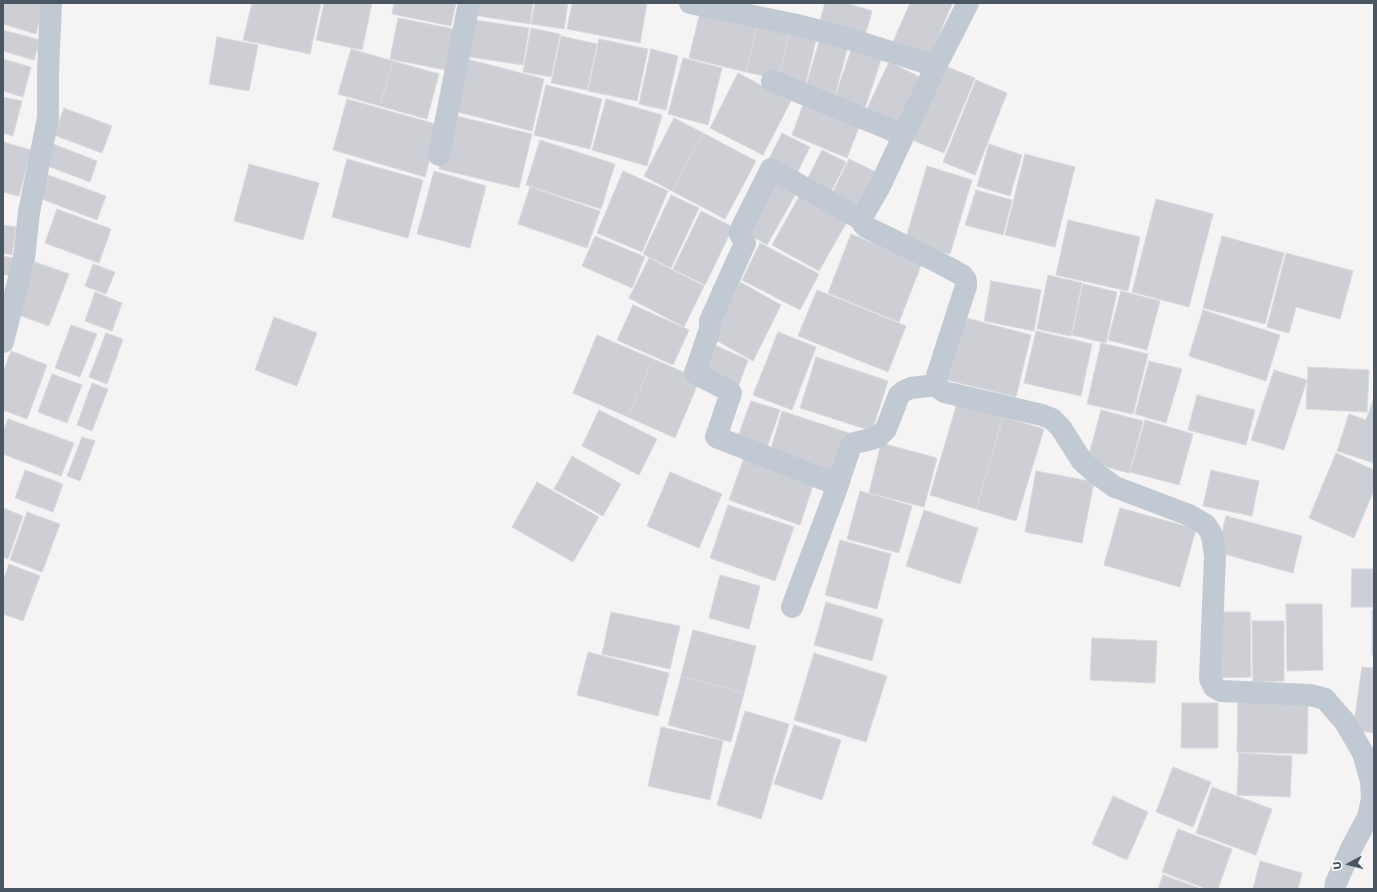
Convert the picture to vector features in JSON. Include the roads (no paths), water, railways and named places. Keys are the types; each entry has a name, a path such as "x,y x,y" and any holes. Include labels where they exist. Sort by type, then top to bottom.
{"street":[{"path":"3,342 24,258 29,212 48,118 51,3"},
{"path":"439,155 469,3"},
{"path":"690,3 797,26 936,66"},
{"path":"862,220 879,188 936,66 968,3"},
{"path":"772,81 904,135"},
{"path":"838,484 716,437 731,393 695,373 710,329 710,322 745,243 740,234 740,229 771,169 862,220 866,227 932,259 962,275 966,280 966,286 936,379 936,385 939,388 944,392 1042,415 1052,419 1060,428 1082,461 1094,472 1115,487 1189,515 1206,525 1212,537 1215,557 1210,679 1214,687 1221,691 1310,695 1325,699 1345,722 1363,753 1370,781 1372,799 1368,817 1351,849 1336,883 1335,889"},
{"path":"792,607 850,448 854,443 879,436 886,429 899,396 904,391 911,388 936,385"}]}
